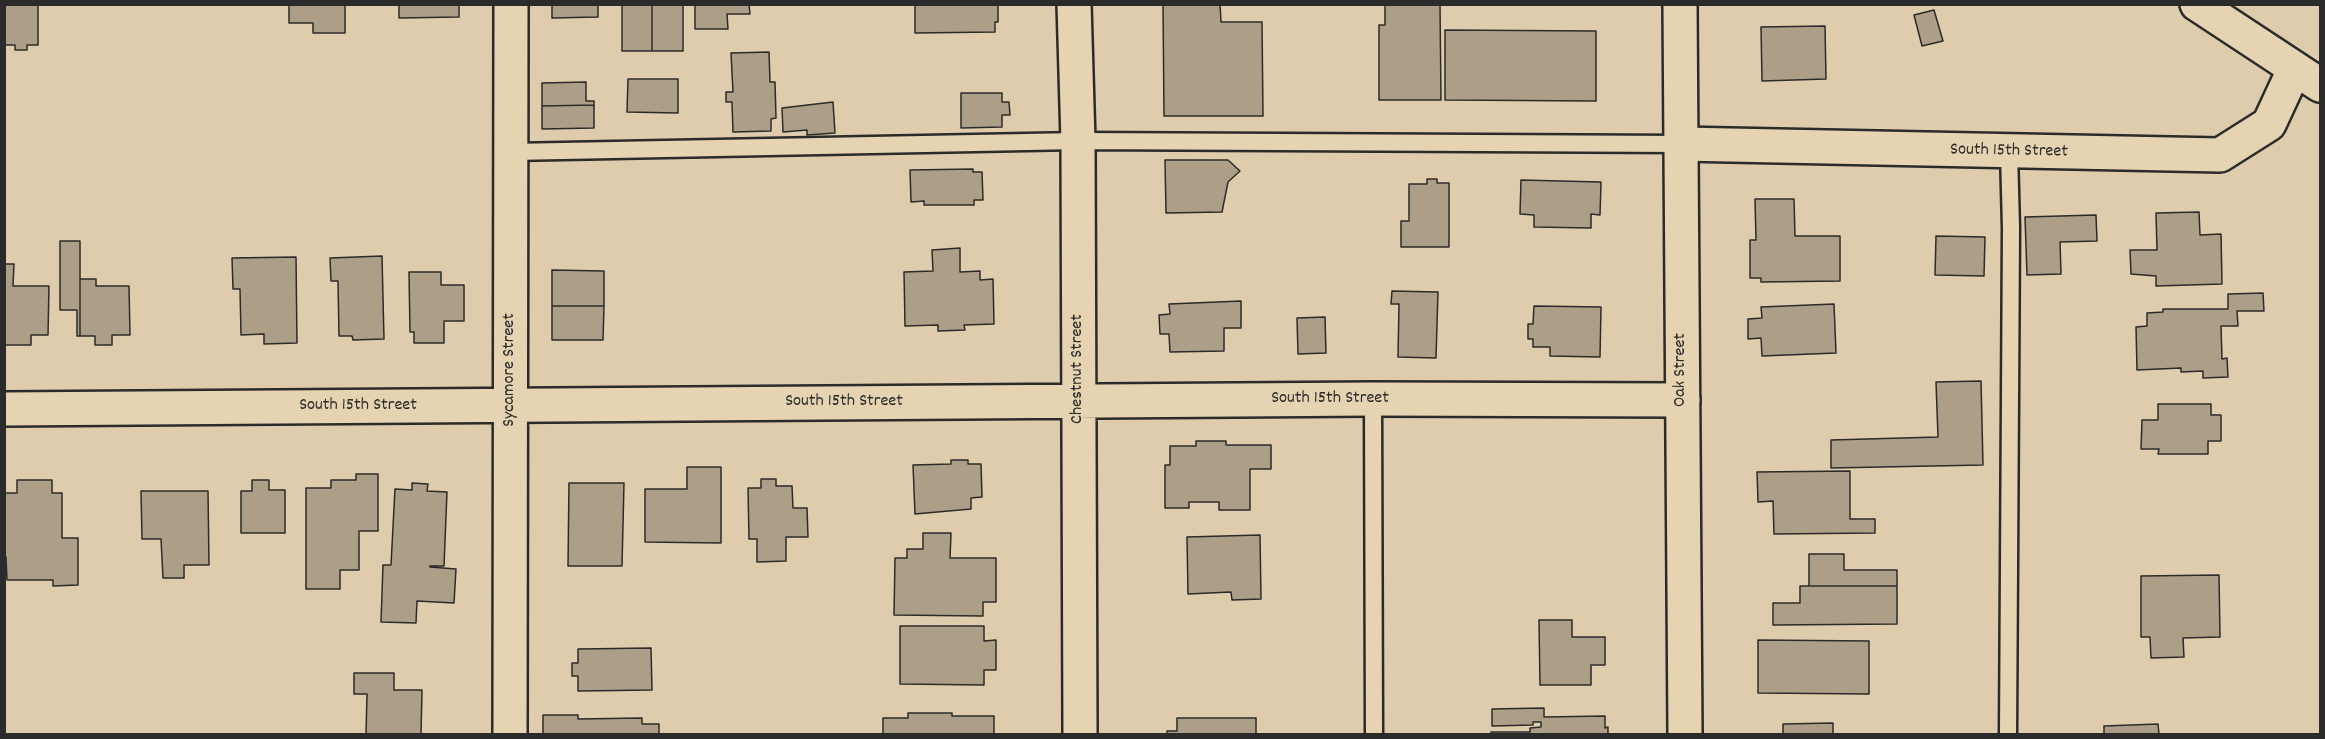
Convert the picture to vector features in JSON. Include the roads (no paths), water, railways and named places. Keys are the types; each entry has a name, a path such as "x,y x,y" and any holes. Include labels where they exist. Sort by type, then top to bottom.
{"street":[{"name":"Sycamore Street","path":"510,735 511,4"},
{"name":"Chestnut Street","path":"1074,4 1078,141 1080,735"},
{"name":"Oak Street","path":"1680,4 1685,735"},
{"path":"2197,4 2307,77"},
{"name":"South 15th Street","path":"1681,144 2220,155 2269,124 2307,77"},
{"name":"South 15th Street","path":"4,409 1373,399 1683,400"}],"lane":[{"path":"511,152 1078,141 1681,144"},
{"path":"2008,735 2011,240 2009,152"},
{"path":"1373,399 1374,735"}]}
